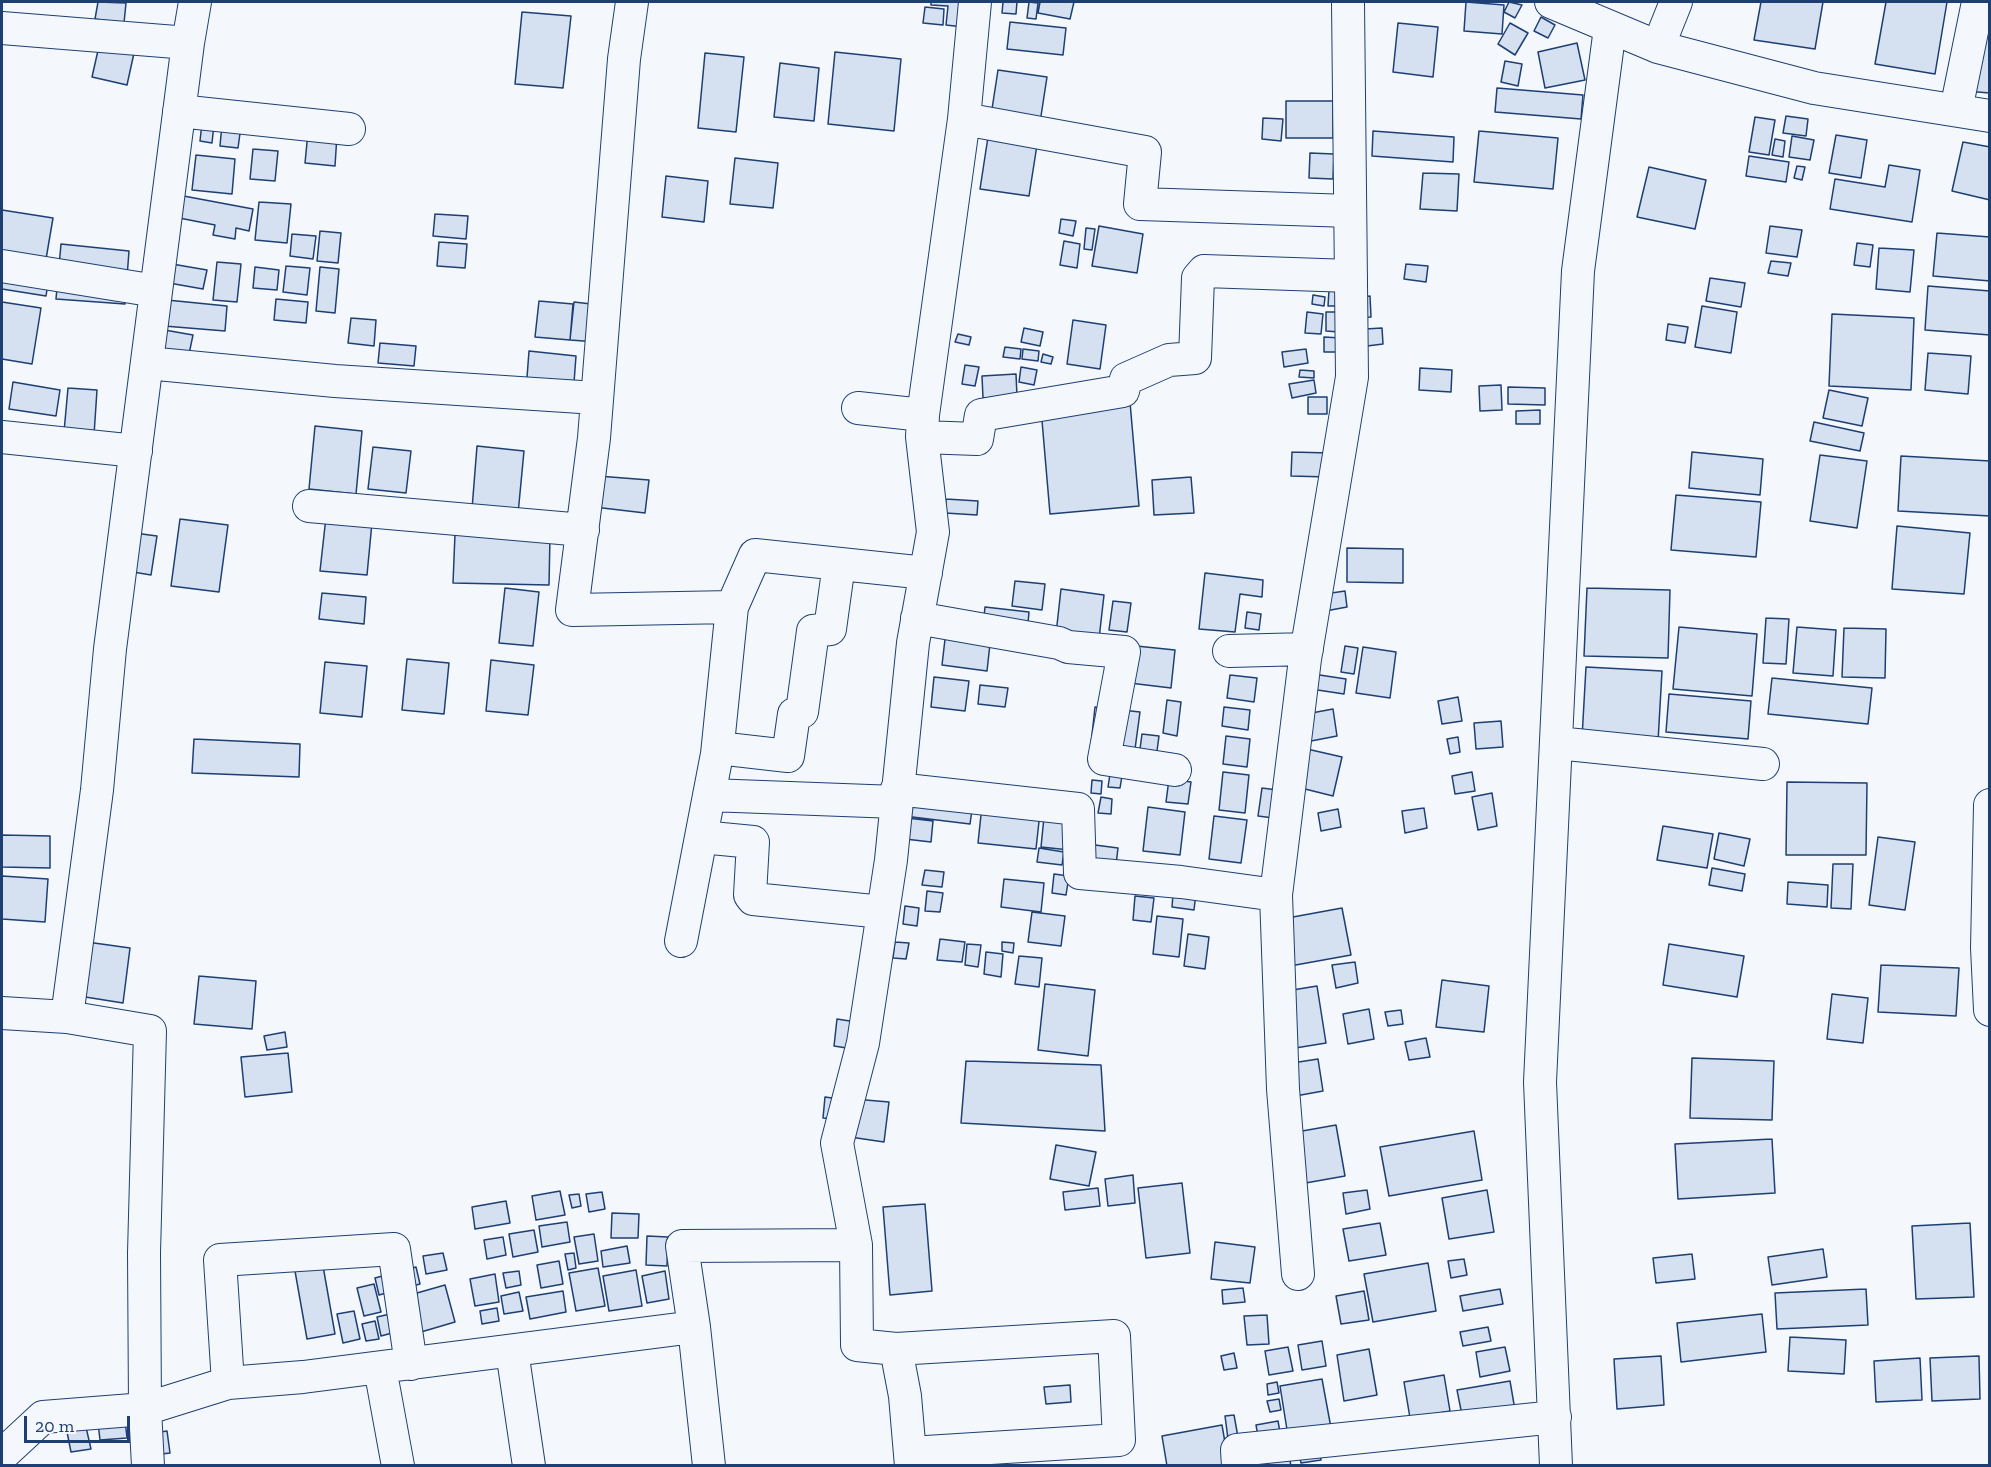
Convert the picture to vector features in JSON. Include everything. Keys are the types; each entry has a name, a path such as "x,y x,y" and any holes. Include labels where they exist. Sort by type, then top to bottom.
{"street":[{"path":"67,1017 156,291 195,2"},
{"path":"632,2 622,71 596,398 583,530 572,610 732,608"},
{"path":"896,1349 905,1396 911,1459 1119,1440 1114,1336 896,1349 857,1345 856,1245 837,1143 863,1043 883,912 917,618 933,532 922,426 964,119 975,2"},
{"path":"1298,1274 1283,1089 1276,896 1307,649 1352,377 1348,2"},
{"path":"1551,2 1658,47 1814,88 1989,116"},
{"path":"1658,47 1676,2"},
{"path":"1956,110 1978,2"},
{"path":"2,28 188,43"},
{"path":"1556,1466 1540,1082 1578,271 1610,28"},
{"path":"179,111 349,129"},
{"path":"964,119 1145,153 1140,204 1350,211"},
{"path":"2,267 156,291"},
{"path":"858,408 977,439 981,415 1123,391 1126,379 1168,360 1196,358 1198,278 1204,271 1351,276"},
{"path":"147,363 335,381 596,398"},
{"path":"2,437 136,451"},
{"path":"309,506 583,530"},
{"path":"681,940 717,748 732,608 755,555 926,573"},
{"path":"717,748 788,756 794,714 802,712 813,631 830,629 839,564"},
{"path":"917,618 1059,643 1068,647 1124,652 1104,759 1175,770"},
{"path":"1228,651 1307,649"},
{"path":"1557,743 1762,764"},
{"path":"709,795 897,795 1078,809 1080,873 1180,882 1276,896"},
{"path":"1989,805 1989,1010"},
{"path":"701,837 753,842 750,895 753,899 883,912"},
{"path":"2,1013 67,1017 150,1031 144,1253 145,1409 148,1466"},
{"path":"709,1466 694,1327 682,1246 856,1245"},
{"path":"228,1383 220,1260 394,1249 411,1364"},
{"path":"2,1455 43,1417 145,1409 228,1383 380,1368 694,1327"},
{"path":"512,1351 529,1466"},
{"path":"380,1368 398,1466"},
{"path":"1238,1466 1237,1450 1555,1417"}],"building":[{"path":"98,2 126,3 124,23 95,19"},
{"path":"931,2 966,2 963,27 946,25 948,6 931,5"},
{"path":"1003,2 1017,2 1016,14 1002,13"},
{"path":"1029,2 1038,3 1036,19 1027,18"},
{"path":"1040,2 1074,2 1070,19 1038,13"},
{"path":"1466,2 1504,5 1502,34 1464,31"},
{"path":"1509,2 1522,5 1515,18 1504,12"},
{"path":"1761,2 1823,2 1815,49 1754,40"},
{"path":"1886,2 1947,2 1935,74 1875,64"},
{"path":"925,7 944,9 943,25 923,23"},
{"path":"522,12 571,16 563,88 515,84"},
{"path":"1541,17 1555,25 1548,38 1534,31"},
{"path":"1010,22 1066,28 1063,55 1007,49"},
{"path":"1398,23 1438,27 1433,77 1393,72"},
{"path":"1510,23 1528,33 1515,55 1498,44"},
{"path":"1969,35 1990,37 1990,93 1965,91"},
{"path":"1577,43 1585,80 1545,88 1538,52"},
{"path":"99,46 134,53 127,85 92,77"},
{"path":"835,52 901,59 894,131 828,124"},
{"path":"705,53 744,57 736,132 698,128"},
{"path":"1505,61 1522,64 1518,86 1501,82"},
{"path":"780,63 819,68 814,121 774,117"},
{"path":"998,70 1047,77 1039,129 990,122"},
{"path":"1497,88 1583,95 1581,119 1495,112"},
{"path":"1286,101 1333,101 1333,138 1286,138"},
{"path":"1786,116 1808,119 1806,136 1783,133"},
{"path":"1755,117 1775,120 1769,155 1749,152"},
{"path":"1263,118 1283,119 1281,141 1262,139"},
{"path":"202,123 214,124 212,143 200,141"},
{"path":"222,124 241,126 238,148 220,146"},
{"path":"1373,131 1454,137 1453,162 1372,156"},
{"path":"1479,131 1558,138 1553,189 1474,182"},
{"path":"308,132 337,135 335,166 305,163"},
{"path":"1836,135 1867,140 1861,178 1829,173"},
{"path":"1792,136 1814,140 1810,160 1789,157"},
{"path":"988,137 1037,145 1029,196 980,189"},
{"path":"1775,139 1785,141 1783,157 1772,155"},
{"path":"1963,142 1990,147 1990,200 1952,191"},
{"path":"253,149 278,151 275,181 250,179"},
{"path":"1310,153 1334,154 1333,179 1309,178"},
{"path":"196,155 235,159 232,194 192,190"},
{"path":"1749,156 1789,162 1786,182 1746,176"},
{"path":"735,158 778,163 773,208 730,204"},
{"path":"1889,165 1920,170 1912,222 1830,209 1835,179 1885,187"},
{"path":"1797,166 1805,167 1802,180 1794,178"},
{"path":"1649,167 1706,180 1695,229 1637,217"},
{"path":"1423,173 1459,174 1457,211 1420,209"},
{"path":"666,176 708,181 704,222 662,217"},
{"path":"173,194 253,209 249,231 236,228 235,239 213,235 215,225 169,216"},
{"path":"259,202 291,204 287,243 255,240"},
{"path":"2,210 53,218 45,265 2,257"},
{"path":"435,214 468,216 466,239 433,236"},
{"path":"1061,219 1076,221 1073,236 1059,233"},
{"path":"1099,226 1143,234 1137,273 1092,266"},
{"path":"1770,226 1802,230 1797,257 1766,253"},
{"path":"1086,228 1095,229 1092,250 1084,249"},
{"path":"320,231 341,233 338,263 317,261"},
{"path":"1937,233 1990,237 1990,281 1933,276"},
{"path":"292,234 316,236 313,259 290,256"},
{"path":"1064,241 1080,244 1077,268 1060,265"},
{"path":"439,242 467,244 465,268 437,266"},
{"path":"1857,243 1873,245 1870,267 1854,265"},
{"path":"61,244 129,251 125,304 56,299"},
{"path":"1879,248 1914,250 1910,292 1876,289"},
{"path":"1771,261 1791,263 1788,276 1768,273"},
{"path":"217,262 241,264 237,302 213,300"},
{"path":"172,264 207,270 203,289 169,283"},
{"path":"1406,264 1428,266 1426,282 1404,279"},
{"path":"286,266 310,268 307,295 283,292"},
{"path":"255,267 279,270 277,290 253,288"},
{"path":"320,267 339,269 335,313 316,311"},
{"path":"2,269 49,277 46,296 2,289"},
{"path":"1710,278 1745,283 1741,307 1706,301"},
{"path":"1928,286 1990,291 1990,335 1925,330"},
{"path":"1329,290 1341,291 1340,306 1328,306"},
{"path":"1313,295 1325,297 1324,306 1312,304"},
{"path":"1370,296 1371,317 1358,318 1356,298"},
{"path":"276,299 308,302 306,323 274,320"},
{"path":"167,300 227,306 225,331 164,326"},
{"path":"539,301 573,304 570,340 535,337"},
{"path":"2,302 41,308 32,364 2,359"},
{"path":"574,302 600,305 597,342 570,340"},
{"path":"1702,306 1737,312 1731,353 1695,347"},
{"path":"1307,312 1323,314 1321,334 1305,333"},
{"path":"1326,312 1339,312 1339,332 1326,331"},
{"path":"1832,314 1914,318 1911,390 1829,386"},
{"path":"351,318 376,320 374,346 348,343"},
{"path":"1073,320 1106,325 1100,369 1067,364"},
{"path":"1668,324 1688,327 1685,343 1666,340"},
{"path":"1024,328 1043,332 1040,346 1021,342"},
{"path":"1382,328 1383,344 1367,346 1365,329"},
{"path":"159,329 193,335 189,354 155,348"},
{"path":"958,334 971,337 969,345 955,342"},
{"path":"1324,337 1341,338 1340,352 1324,352"},
{"path":"380,343 416,346 414,366 378,363"},
{"path":"1005,347 1021,349 1020,359 1003,357"},
{"path":"1023,349 1039,351 1038,361 1022,359"},
{"path":"1306,349 1308,363 1284,367 1282,352"},
{"path":"529,351 576,356 573,396 526,391"},
{"path":"1928,353 1971,356 1968,394 1925,390"},
{"path":"1043,354 1053,357 1051,364 1041,362"},
{"path":"965,365 979,367 975,386 962,384"},
{"path":"1021,367 1037,370 1034,385 1019,382"},
{"path":"1420,368 1452,370 1451,392 1419,390"},
{"path":"1300,370 1314,371 1314,378 1299,377"},
{"path":"1016,374 1017,396 983,398 982,376"},
{"path":"1314,380 1316,393 1292,398 1289,384"},
{"path":"13,382 60,390 56,416 9,409"},
{"path":"1501,385 1502,410 1480,411 1479,386"},
{"path":"1508,387 1545,388 1545,405 1508,404"},
{"path":"68,388 97,390 94,435 64,432"},
{"path":"1829,390 1868,398 1862,426 1823,418"},
{"path":"1308,397 1327,397 1327,414 1308,414"},
{"path":"1130,402 1139,506 1050,514 1041,409"},
{"path":"1540,410 1540,424 1516,424 1516,411"},
{"path":"1814,422 1864,433 1860,451 1810,441"},
{"path":"315,426 362,431 356,494 309,489"},
{"path":"477,446 524,451 518,514 472,509"},
{"path":"373,447 411,451 406,493 368,489"},
{"path":"1292,452 1329,453 1328,477 1291,476"},
{"path":"1692,452 1763,459 1760,495 1689,488"},
{"path":"1820,455 1867,461 1857,528 1810,521"},
{"path":"1901,456 1990,461 1990,516 1898,511"},
{"path":"598,476 649,480 645,513 594,507"},
{"path":"1191,477 1194,513 1154,515 1152,480"},
{"path":"1676,495 1761,502 1756,557 1671,550"},
{"path":"946,499 978,501 977,515 945,513"},
{"path":"327,508 373,512 367,575 320,571"},
{"path":"180,519 228,525 219,592 171,586"},
{"path":"1897,526 1970,533 1964,594 1892,589"},
{"path":"127,532 157,536 151,575 121,570"},
{"path":"455,534 550,536 549,585 453,583"},
{"path":"1347,548 1403,549 1403,583 1347,582"},
{"path":"1205,573 1263,580 1262,597 1240,594 1235,632 1199,629"},
{"path":"1015,581 1045,584 1042,610 1012,606"},
{"path":"505,588 539,592 533,646 499,643"},
{"path":"1587,588 1670,590 1668,658 1584,656"},
{"path":"1061,589 1104,595 1099,639 1056,634"},
{"path":"1345,591 1347,607 1320,612 1318,595"},
{"path":"322,593 366,597 364,624 319,619"},
{"path":"1113,601 1131,603 1127,632 1109,630"},
{"path":"985,607 1029,612 1028,623 984,617"},
{"path":"1247,612 1261,614 1259,630 1245,628"},
{"path":"1766,618 1789,619 1786,664 1763,663"},
{"path":"947,622 992,626 987,671 942,665"},
{"path":"1679,627 1757,634 1752,696 1673,689"},
{"path":"1797,627 1836,630 1833,676 1793,673"},
{"path":"1844,628 1886,629 1885,678 1842,677"},
{"path":"1117,644 1175,650 1171,688 1113,681"},
{"path":"1345,646 1358,648 1354,674 1341,672"},
{"path":"1363,647 1396,652 1390,698 1356,693"},
{"path":"407,659 449,663 444,714 402,710"},
{"path":"491,660 534,665 528,715 486,711"},
{"path":"325,662 367,666 362,717 320,713"},
{"path":"1586,667 1662,671 1658,742 1582,738"},
{"path":"1313,674 1346,679 1344,694 1311,689"},
{"path":"1230,675 1257,678 1254,702 1227,698"},
{"path":"934,677 969,681 965,711 931,707"},
{"path":"1772,678 1872,688 1868,724 1768,714"},
{"path":"980,685 1008,688 1005,707 978,704"},
{"path":"1669,694 1751,701 1748,739 1666,732"},
{"path":"1458,697 1462,721 1442,724 1438,701"},
{"path":"1167,700 1181,702 1177,736 1163,733"},
{"path":"1095,707 1140,712 1135,749 1091,744"},
{"path":"1224,707 1250,710 1248,730 1222,726"},
{"path":"1333,709 1337,736 1311,741 1306,714"},
{"path":"1501,721 1503,747 1476,749 1474,723"},
{"path":"1142,734 1159,736 1157,751 1140,749"},
{"path":"1226,736 1250,739 1247,767 1223,764"},
{"path":"1458,737 1460,752 1450,754 1447,739"},
{"path":"194,739 300,744 299,777 192,773"},
{"path":"1307,749 1342,757 1333,796 1297,787"},
{"path":"1223,772 1249,775 1245,813 1219,810"},
{"path":"1472,772 1475,791 1455,794 1452,776"},
{"path":"1110,774 1122,776 1120,788 1108,787"},
{"path":"1169,779 1191,782 1188,804 1166,802"},
{"path":"1092,780 1102,781 1101,794 1091,793"},
{"path":"1787,782 1867,783 1866,855 1786,855"},
{"path":"1262,788 1285,791 1281,819 1258,816"},
{"path":"1492,793 1497,826 1478,830 1472,797"},
{"path":"906,795 973,803 970,824 904,816"},
{"path":"983,796 1041,803 1036,849 978,843"},
{"path":"1046,797 1085,802 1079,851 1041,847"},
{"path":"1101,797 1112,799 1111,814 1098,813"},
{"path":"1148,807 1185,812 1180,855 1143,851"},
{"path":"1424,808 1427,828 1405,833 1402,811"},
{"path":"1338,809 1341,827 1321,831 1318,813"},
{"path":"1214,816 1247,820 1241,863 1209,859"},
{"path":"907,818 933,821 931,842 905,839"},
{"path":"1663,826 1713,834 1707,868 1657,860"},
{"path":"1719,833 1750,839 1744,866 1714,859"},
{"path":"2,835 50,836 50,868 2,867"},
{"path":"1878,837 1915,842 1905,910 1869,905"},
{"path":"1095,845 1118,848 1116,865 1093,862"},
{"path":"1039,848 1064,852 1062,865 1037,862"},
{"path":"1833,864 1853,864 1851,909 1831,908"},
{"path":"1712,868 1745,874 1742,891 1709,885"},
{"path":"925,870 944,872 942,887 922,885"},
{"path":"1054,874 1069,876 1066,895 1052,893"},
{"path":"2,876 48,879 45,922 2,919"},
{"path":"1004,879 1044,883 1041,912 1001,907"},
{"path":"1174,882 1197,884 1194,910 1172,907"},
{"path":"1788,882 1828,885 1827,907 1787,904"},
{"path":"927,891 943,893 940,912 925,911"},
{"path":"1135,896 1154,898 1151,922 1133,920"},
{"path":"905,906 919,908 917,926 903,924"},
{"path":"1342,908 1351,955 1290,966 1282,919"},
{"path":"1032,912 1065,916 1061,946 1028,942"},
{"path":"1157,916 1183,919 1179,957 1153,954"},
{"path":"1188,934 1209,937 1205,969 1184,966"},
{"path":"940,939 965,942 962,962 937,960"},
{"path":"87,942 130,948 123,1003 79,996"},
{"path":"895,942 909,943 906,959 893,958"},
{"path":"1002,942 1014,943 1013,953 1002,951"},
{"path":"967,944 981,945 978,967 965,965"},
{"path":"1669,944 1744,956 1737,997 1663,985"},
{"path":"986,952 1003,954 1001,977 984,974"},
{"path":"1019,956 1042,958 1039,987 1015,984"},
{"path":"1355,962 1358,983 1336,988 1332,965"},
{"path":"1881,965 1959,968 1956,1016 1878,1012"},
{"path":"199,976 256,981 252,1029 194,1024"},
{"path":"1442,980 1489,986 1484,1032 1436,1027"},
{"path":"1045,984 1095,990 1088,1056 1038,1050"},
{"path":"1317,986 1326,1043 1277,1051 1268,994"},
{"path":"1832,994 1868,998 1863,1043 1827,1039"},
{"path":"1369,1009 1374,1039 1348,1044 1343,1014"},
{"path":"1401,1010 1403,1024 1388,1026 1385,1012"},
{"path":"837,1019 856,1022 853,1049 834,1046"},
{"path":"285,1032 287,1047 267,1050 264,1036"},
{"path":"1426,1038 1430,1057 1409,1060 1405,1042"},
{"path":"288,1053 292,1092 245,1097 241,1057"},
{"path":"1692,1058 1774,1061 1772,1120 1690,1118"},
{"path":"1318,1059 1323,1091 1279,1099 1273,1066"},
{"path":"966,1061 1101,1065 1105,1131 961,1123"},
{"path":"825,1097 846,1100 843,1120 823,1118"},
{"path":"854,1099 889,1102 884,1142 850,1137"},
{"path":"1336,1125 1345,1176 1283,1187 1274,1136"},
{"path":"1474,1131 1482,1180 1389,1196 1380,1147"},
{"path":"1772,1139 1775,1193 1678,1199 1675,1144"},
{"path":"1056,1145 1096,1152 1089,1186 1050,1179"},
{"path":"1133,1175 1135,1203 1108,1206 1105,1179"},
{"path":"1182,1183 1190,1253 1146,1258 1138,1188"},
{"path":"1098,1188 1100,1206 1065,1210 1063,1192"},
{"path":"1367,1190 1370,1209 1346,1214 1343,1193"},
{"path":"1487,1190 1494,1232 1449,1239 1442,1198"},
{"path":"560,1191 565,1215 536,1220 532,1196"},
{"path":"602,1192 605,1209 589,1212 586,1194"},
{"path":"579,1194 581,1206 572,1208 569,1195"},
{"path":"506,1201 510,1223 475,1229 472,1207"},
{"path":"925,1204 932,1291 890,1295 883,1207"},
{"path":"612,1213 639,1214 638,1238 611,1238"},
{"path":"567,1222 570,1242 542,1247 539,1226"},
{"path":"1380,1223 1386,1255 1349,1261 1343,1229"},
{"path":"1970,1223 1974,1297 1916,1299 1912,1226"},
{"path":"534,1230 538,1252 513,1257 509,1234"},
{"path":"594,1234 598,1261 579,1264 574,1237"},
{"path":"647,1236 668,1237 667,1266 646,1265"},
{"path":"503,1237 506,1255 487,1259 484,1240"},
{"path":"1215,1242 1255,1247 1250,1283 1211,1279"},
{"path":"627,1246 630,1263 603,1267 601,1251"},
{"path":"320,1249 335,1334 307,1339 292,1254"},
{"path":"1823,1249 1827,1277 1772,1285 1768,1257"},
{"path":"443,1253 447,1270 426,1274 423,1256"},
{"path":"574,1253 576,1268 568,1270 565,1254"},
{"path":"1692,1254 1695,1279 1656,1283 1653,1258"},
{"path":"1464,1259 1467,1275 1451,1278 1448,1261"},
{"path":"559,1261 563,1284 541,1288 537,1265"},
{"path":"1428,1263 1436,1311 1373,1322 1364,1274"},
{"path":"416,1267 420,1284 379,1295 375,1278"},
{"path":"598,1268 605,1306 576,1311 569,1273"},
{"path":"636,1270 642,1306 609,1311 603,1276"},
{"path":"519,1271 521,1285 506,1288 503,1273"},
{"path":"665,1271 669,1299 647,1303 642,1276"},
{"path":"495,1274 499,1302 475,1306 470,1279"},
{"path":"374,1284 381,1312 364,1316 357,1288"},
{"path":"445,1285 455,1322 421,1332 410,1295"},
{"path":"1243,1288 1245,1302 1223,1304 1222,1290"},
{"path":"1500,1289 1503,1304 1463,1311 1460,1296"},
{"path":"1866,1289 1868,1325 1777,1329 1775,1293"},
{"path":"563,1291 566,1312 530,1319 526,1297"},
{"path":"1364,1291 1369,1320 1341,1324 1336,1296"},
{"path":"519,1292 523,1311 504,1314 501,1296"},
{"path":"497,1308 499,1321 482,1324 480,1311"},
{"path":"354,1311 360,1339 343,1343 337,1314"},
{"path":"403,1311 407,1329 381,1336 377,1317"},
{"path":"1762,1314 1766,1352 1681,1362 1677,1323"},
{"path":"1267,1315 1269,1344 1247,1345 1244,1316"},
{"path":"375,1321 379,1339 366,1341 362,1324"},
{"path":"1488,1327 1491,1341 1463,1346 1460,1332"},
{"path":"1790,1337 1846,1340 1844,1374 1788,1371"},
{"path":"1322,1341 1326,1366 1302,1370 1298,1345"},
{"path":"1288,1347 1293,1371 1269,1375 1265,1351"},
{"path":"1505,1347 1510,1371 1480,1377 1476,1352"},
{"path":"1369,1349 1377,1395 1344,1401 1337,1355"},
{"path":"1234,1353 1237,1368 1224,1370 1221,1356"},
{"path":"1661,1356 1664,1405 1617,1409 1614,1359"},
{"path":"1979,1356 1980,1399 1932,1401 1930,1358"},
{"path":"1920,1358 1922,1400 1876,1402 1874,1361"},
{"path":"1444,1375 1450,1411 1410,1418 1404,1382"},
{"path":"1322,1379 1331,1428 1288,1436 1280,1386"},
{"path":"1510,1381 1515,1410 1463,1420 1457,1390"},
{"path":"1277,1382 1279,1393 1268,1395 1267,1384"},
{"path":"1070,1385 1071,1402 1046,1404 1044,1387"},
{"path":"1279,1399 1281,1410 1270,1412 1267,1401"},
{"path":"124,1410 127,1438 100,1440 97,1414"},
{"path":"83,1414 91,1449 71,1452 64,1417"},
{"path":"1234,1415 1238,1437 1228,1439 1225,1416"},
{"path":"1278,1421 1281,1438 1259,1442 1256,1425"},
{"path":"1222,1425 1229,1466 1167,1466 1162,1436"},
{"path":"167,1431 170,1453 137,1457 134,1436"},
{"path":"1319,1443 1321,1460 1301,1463 1298,1447"},
{"path":"1287,1445 1291,1466 1266,1466 1263,1450"}]}
